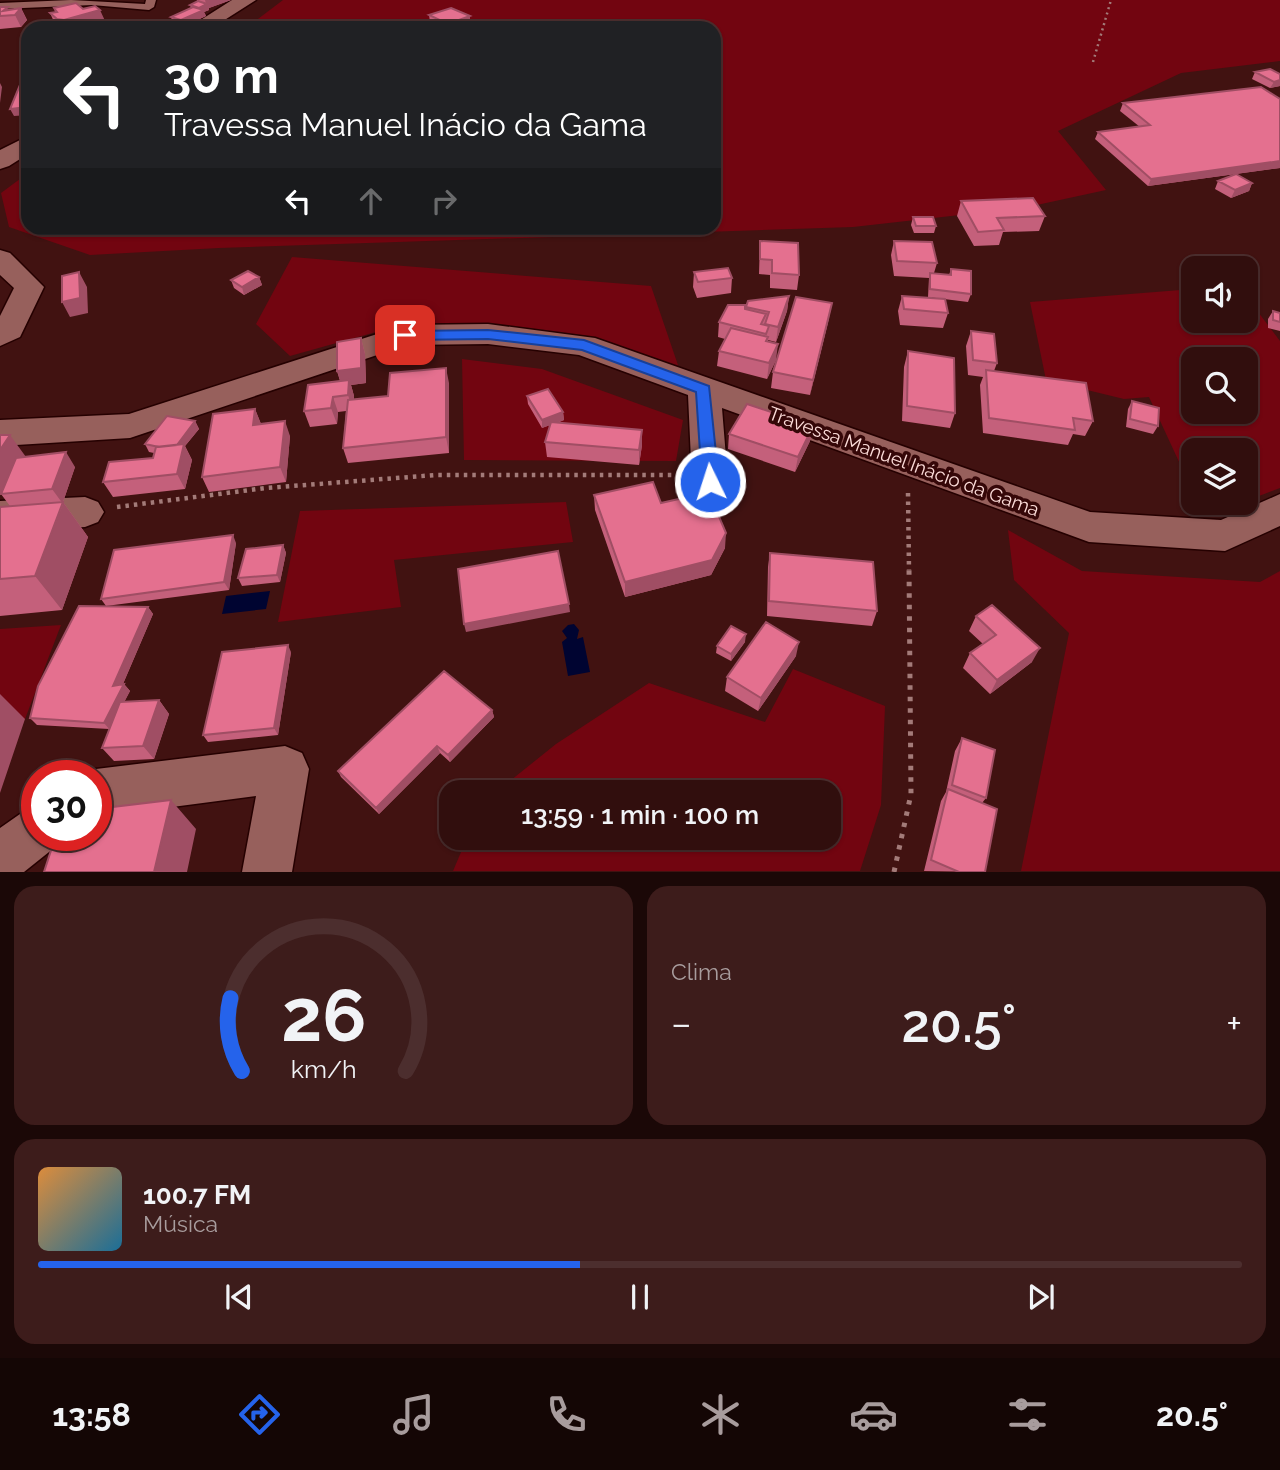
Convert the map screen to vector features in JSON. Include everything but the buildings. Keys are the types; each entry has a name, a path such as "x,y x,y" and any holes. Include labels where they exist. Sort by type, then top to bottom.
{"street":[{"path":"210,21 246,0"},
{"path":"0,161 21,148"},
{"path":"0,259 29,287 9,330 0,336"},
{"name":"Travessa Manuel Inácio da Gama","path":"0,433 130,426 405,335 488,334 584,345 1089,527 1225,536 1280,509"},
{"path":"704,389 710,478"},
{"path":"0,516 85,512"},
{"path":"112,791 285,769 267,872"},
{"path":"0,858 21,843"}],"lane":[{"path":"0,6 92,2 136,8 149,7 151,0"}],"path":[{"path":"1093,62 1111,0"},
{"path":"894,872 911,794 908,464"},
{"path":"85,512 266,488 436,475 710,478"}],"shaded area":[{"path":"283,0 1280,0 1280,61 1181,73 1058,131 1106,190 1023,208 853,227 721,231 721,21 255,21"},
{"path":"21,178 21,231 9,227 1,193"},
{"path":"32,235 611,235 219,248 90,255"},
{"path":"292,257 651,286 680,371 587,336 478,325 401,325 290,356 256,324"},
{"path":"1181,290 1181,333 1258,333 1258,312 1280,341 1280,488 1258,496 1258,438 1181,438 1181,466 1149,397 1124,399 1046,380 1030,302"},
{"path":"462,359 542,369 683,420 676,461 464,460"},
{"path":"566,502 573,542 394,560 401,607 278,622 300,511"},
{"path":"1008,530 1082,571 1260,582 1280,571 1280,871 1021,871 1069,633 1014,580"},
{"path":"61,625 25,719 0,721 0,629"},
{"path":"793,669 885,706 881,805 860,871 453,871 462,850 841,850 841,780 511,780 556,744 649,683 765,722"}],"water":[{"path":"270,591 266,609 222,614 226,596"},
{"path":"574,624 579,630 577,639 583,637 590,672 568,676 562,642 567,638 562,631 568,625"}],"route":[{"path":"405,335 488,334 584,345 704,389 710,482"}]}
